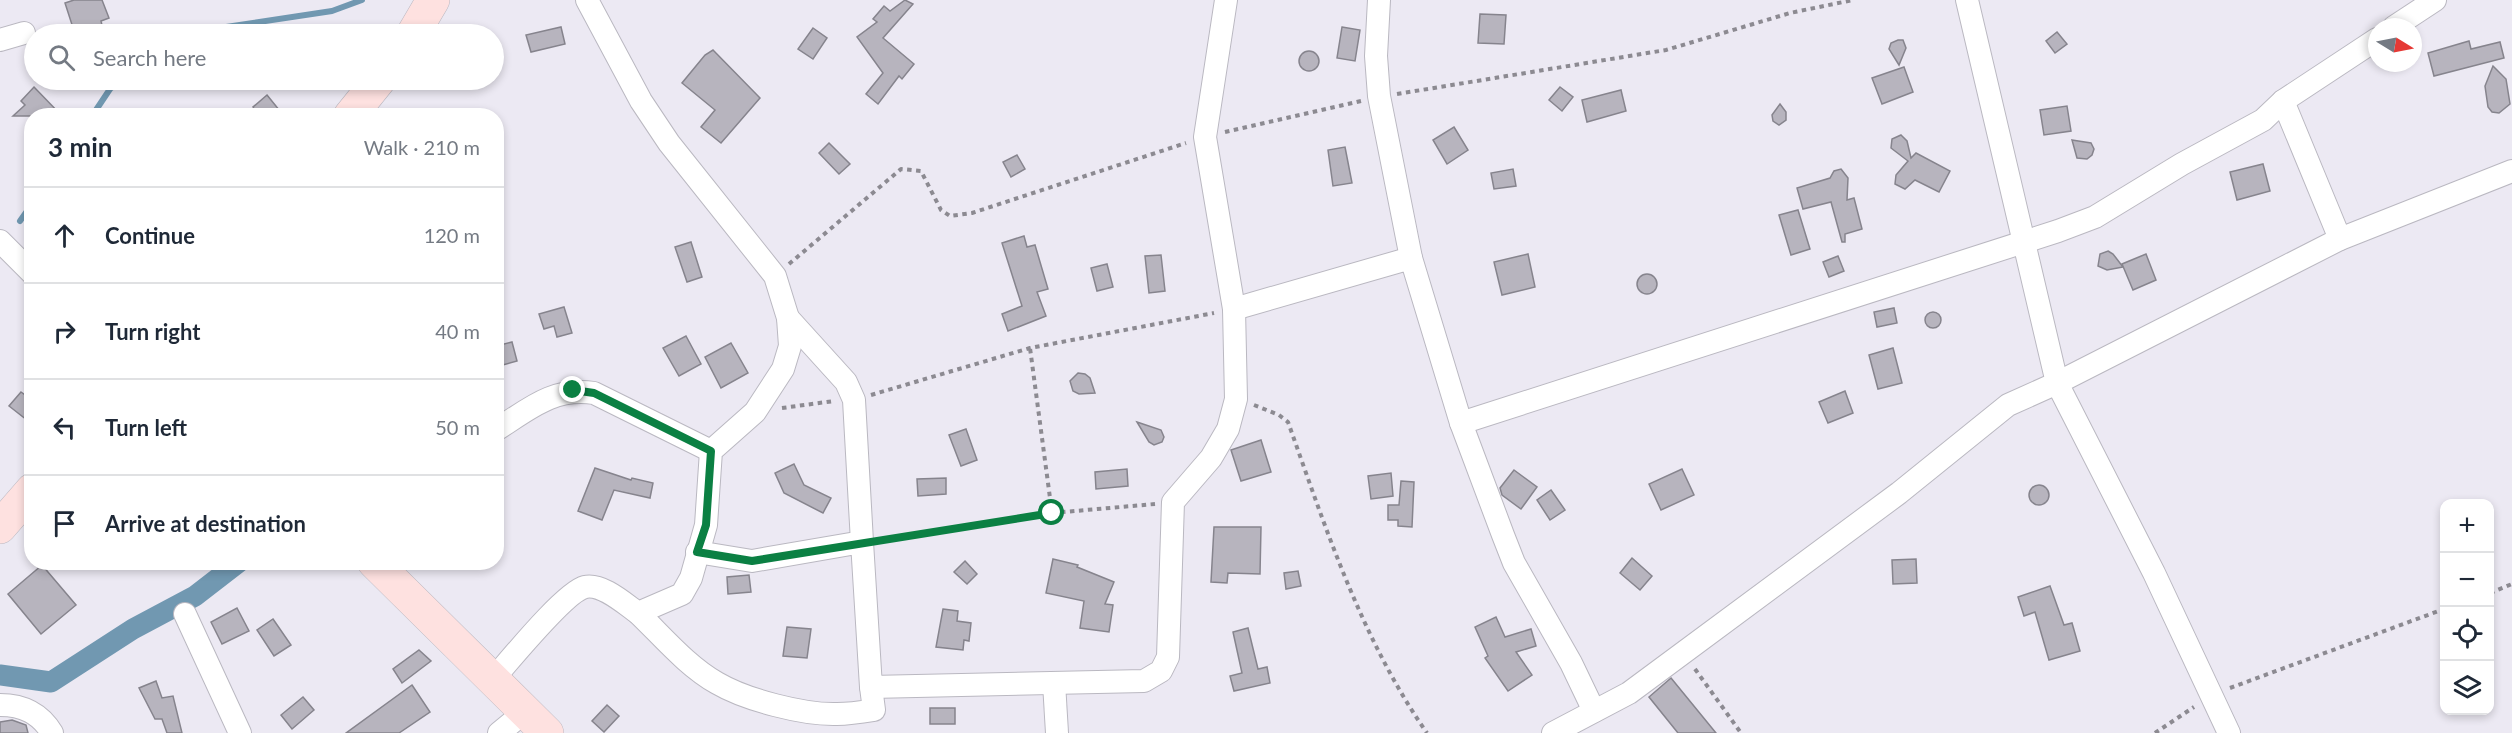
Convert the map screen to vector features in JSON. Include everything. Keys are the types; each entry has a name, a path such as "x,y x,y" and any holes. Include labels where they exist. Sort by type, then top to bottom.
{"street":[{"path":"587,0 641,101 669,143 775,276 788,318 790,346 783,369 755,412 711,451 706,525 691,578 682,594 638,613"},
{"path":"871,687 1144,681 1161,671 1167,657 1170,640 1173,502 1211,458 1228,429 1236,399 1234,309 1205,136 1226,0"},
{"path":"1379,0 1376,56 1379,96 1411,258 1461,423 1514,563 1571,663 1594,711"},
{"path":"1967,0 2057,383 2154,573 2229,733"},
{"path":"2408,18 2435,0"},
{"path":"0,40 24,33"},
{"path":"1461,423 2058,231 2095,217 2182,164 2263,120 2283,101 2368,45"},
{"path":"356,108 371,90"},
{"path":"2283,101 2340,239"},
{"path":"1553,733 1629,693 1899,493 2008,405 2057,383 2340,239 2512,171"},
{"path":"1,243 24,265"},
{"path":"1234,309 1411,258"},
{"path":"494,678 568,599 585,587 601,589 638,613 687,662 717,684 762,700 803,710 836,714 874,710 854,400 846,382 788,318"},
{"path":"504,425 542,401 573,390 594,393 711,451"},
{"path":"0,527 24,499"},
{"path":"697,552 752,561 862,542"},
{"path":"382,570 536,722 499,733"},
{"path":"185,614 240,733"},
{"path":"1054,683 1057,733"},
{"path":"0,705 12,705 34,711 52,733"}],"path":[{"path":"775,276 901,168 921,171 941,210 950,216 972,213 1205,136 1379,96 1666,50 1790,13 1853,0"},
{"path":"755,412 854,400 1030,348 1234,309"},
{"path":"1030,348 1052,513"},
{"path":"1236,399 1280,415 1288,422 1347,583 1401,696 1427,733"},
{"path":"862,542 1052,513 1173,502"},
{"path":"2494,591 2512,584"},
{"path":"2155,733 2211,695 2440,611"},
{"path":"1683,651 1741,733"}],"building":[{"path":"74,0 102,0 109,18 101,21 102,24 72,24 65,3"},
{"path":"905,0 913,4 883,38 914,64 902,79 899,76 878,104 866,94 883,73 857,37 877,22 873,19 884,6 890,11"},
{"path":"1480,14 1506,15 1504,44 1478,43"},
{"path":"561,27 565,44 531,52 526,35"},
{"path":"1342,27 1360,30 1355,61 1337,58"},
{"path":"813,28 827,38 813,59 798,49"},
{"path":"2057,32 2067,44 2055,53 2046,41"},
{"path":"1903,40 1906,48 1899,65 1889,49 1891,43"},
{"path":"2469,41 2471,49 2500,42 2504,58 2434,76 2428,53"},
{"path":"713,50 760,98 721,143 701,127 715,110 682,83 705,55"},
{"path":"1309,51 1316,54 1319,61 1316,68 1309,71 1302,68 1299,61 1302,54"},
{"path":"2493,66 2506,79 2510,104 2499,113 2492,112 2488,107 2485,86"},
{"path":"1904,67 1913,92 1882,104 1872,78"},
{"path":"1560,87 1573,97 1562,111 1549,100"},
{"path":"31,90 37,90 54,108 24,108 24,116 13,116 25,105 21,101"},
{"path":"1621,90 1626,111 1587,122 1582,100"},
{"path":"267,95 278,108 254,108"},
{"path":"1780,104 1786,112 1786,120 1779,125 1773,121 1772,115"},
{"path":"2067,106 2071,131 2044,135 2040,110"},
{"path":"1454,127 1468,150 1447,164 1433,140"},
{"path":"1901,135 1907,141 1911,158 1916,153 1950,171 1939,192 1915,180 1905,189 1895,184 1896,175 1908,161 1891,148 1892,139"},
{"path":"2072,140 2091,143 2094,149 2092,155 2087,159 2077,158"},
{"path":"829,143 850,164 839,174 819,153"},
{"path":"1345,147 1352,183 1333,186 1328,150"},
{"path":"1017,155 1025,169 1011,177 1003,162"},
{"path":"2263,164 2270,191 2237,200 2230,172"},
{"path":"1513,169 1516,186 1494,189 1491,173"},
{"path":"1841,169 1848,178 1847,200 1854,198 1862,229 1845,234 1845,242 1842,242 1831,202 1803,209 1797,188 1830,178 1834,171"},
{"path":"1798,210 1810,249 1791,255 1779,215"},
{"path":"1024,236 1027,247 1035,245 1048,289 1037,292 1046,316 1008,331 1002,314 1022,306 1002,243"},
{"path":"691,242 702,277 687,282 675,247"},
{"path":"2108,251 2123,267 2107,270 2098,266 2100,254"},
{"path":"1528,254 1535,287 1502,295 1494,262"},
{"path":"2146,254 2156,280 2133,290 2122,264"},
{"path":"1161,255 1165,291 1149,293 1145,256"},
{"path":"1838,256 1844,271 1829,277 1823,262"},
{"path":"1107,264 1113,287 1097,291 1091,268"},
{"path":"1647,274 1654,277 1657,284 1654,291 1647,294 1640,291 1637,284 1640,277"},
{"path":"564,307 572,333 557,337 554,326 544,329 539,314"},
{"path":"1894,308 1897,323 1877,327 1874,312"},
{"path":"1930,312 1936,312 1941,320 1939,326 1930,328 1925,323 1925,317"},
{"path":"686,336 701,364 679,376 663,348"},
{"path":"512,342 517,361 504,365 504,344"},
{"path":"731,343 748,373 721,388 705,357"},
{"path":"1893,348 1902,383 1878,389 1869,355"},
{"path":"1078,373 1090,378 1095,393 1079,394 1073,391 1070,381"},
{"path":"1845,391 1853,413 1828,423 1819,402"},
{"path":"21,392 24,394 24,418 9,406"},
{"path":"1137,422 1161,430 1164,437 1162,442 1154,445 1149,442"},
{"path":"966,429 977,460 961,466 949,435"},
{"path":"1261,440 1271,472 1241,481 1231,450"},
{"path":"794,464 804,485 831,498 823,513 784,493 775,473"},
{"path":"595,468 631,480 632,478 653,483 650,498 614,490 602,520 578,511"},
{"path":"1127,469 1128,486 1096,489 1095,472"},
{"path":"1682,469 1694,495 1661,510 1649,484"},
{"path":"1514,470 1537,487 1521,509 1502,495 1500,488"},
{"path":"1391,473 1393,496 1371,499 1368,476"},
{"path":"946,478 946,494 918,496 917,479"},
{"path":"1401,481 1414,482 1412,527 1398,526 1398,520 1388,520 1388,505 1399,505"},
{"path":"2039,485 2046,488 2049,495 2046,502 2039,505 2032,502 2029,495 2032,488"},
{"path":"1551,490 1565,510 1550,520 1537,500"},
{"path":"1214,527 1261,527 1260,574 1228,573 1227,583 1211,582"},
{"path":"1632,558 1652,576 1640,590 1620,573"},
{"path":"1053,559 1078,565 1077,567 1114,582 1105,604 1113,605 1109,632 1080,628 1084,601 1046,593"},
{"path":"1916,559 1917,583 1893,584 1892,560"},
{"path":"965,561 977,574 967,584 954,572"},
{"path":"36,570 46,570 76,605 41,634 8,594"},
{"path":"1298,571 1301,586 1286,589 1284,573"},
{"path":"749,575 751,592 728,594 727,577"},
{"path":"2050,586 2064,625 2072,623 2080,651 2049,660 2035,612 2024,616 2018,597"},
{"path":"237,608 249,631 222,644 211,622"},
{"path":"943,609 958,611 957,621 971,623 969,641 964,640 963,650 936,647"},
{"path":"1496,617 1505,637 1531,629 1536,646 1516,652 1532,675 1508,691 1485,658 1488,656 1475,627"},
{"path":"273,619 291,645 274,656 257,630"},
{"path":"787,627 811,629 807,658 783,656"},
{"path":"1248,628 1258,669 1267,667 1270,683 1234,691 1230,676 1242,673 1233,632"},
{"path":"419,650 431,661 402,683 393,669"},
{"path":"1671,678 1716,733 1678,733 1649,697"},
{"path":"156,681 162,698 173,696 182,733 167,733 162,719 155,719 139,688"},
{"path":"412,685 430,712 399,733 346,733"},
{"path":"303,697 314,710 292,729 281,715"},
{"path":"607,705 619,716 604,732 592,721"},
{"path":"930,708 955,708 955,724 930,724"},
{"path":"12,720 26,725 28,733 0,733 0,722"}],"waterway":[{"path":"246,24 332,11 362,0"},
{"path":"97,108 109,90"},
{"path":"20,221 24,215"},
{"path":"0,675 51,682 133,629 195,596 229,570"}],"route":[{"path":"573,390 594,393 711,451 706,525 697,552 752,561 1052,513"}]}
